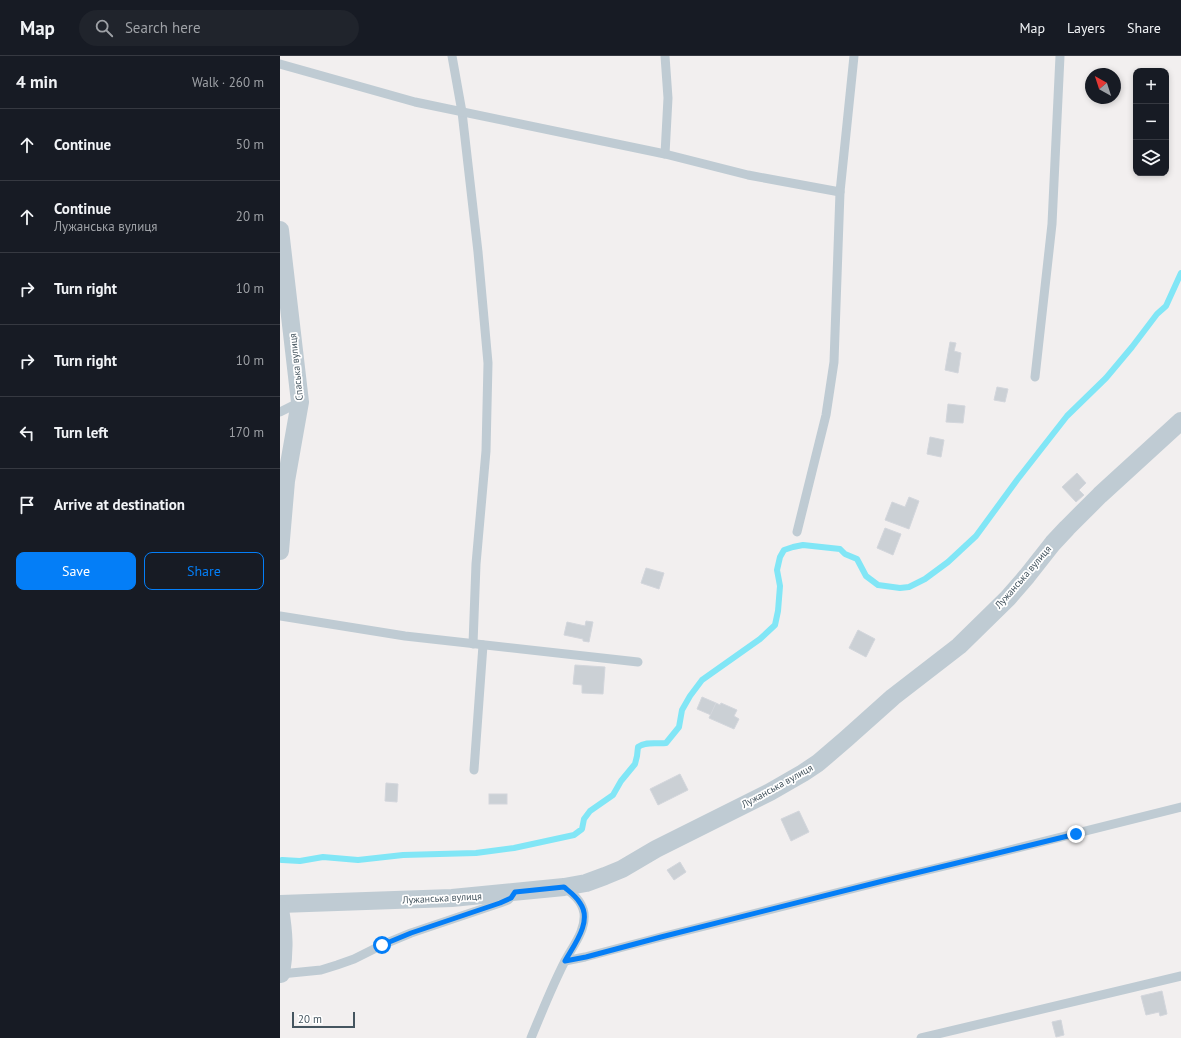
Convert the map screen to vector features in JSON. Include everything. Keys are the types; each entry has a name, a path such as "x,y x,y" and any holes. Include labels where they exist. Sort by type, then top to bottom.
{"street":[{"name":"Спаська вулиця","path":"280,230 300,402 286,481 280,551"},
{"name":"Лужанська вулиця","path":"280,904 429,899 564,887 596,880 622,869 668,843 770,792 818,763 893,697 959,646 1013,592 1067,528 1100,495 1181,421"},
{"path":"280,909 284,931 281,974"}],"lane":[{"path":"452,56 462,112 478,252 488,363 486,451 476,564 473,644"},
{"path":"665,56 668,98 665,154"},
{"path":"797,532 826,415 831,388 834,362 840,192 854,56"},
{"path":"1035,377 1052,224 1060,56"},
{"path":"280,64 415,102 665,154 748,176 840,192"},
{"path":"280,412 300,402"},
{"path":"280,616 405,636 638,662"},
{"path":"474,770 483,645"},
{"path":"565,961 586,957 1181,807"},
{"path":"531,1038 565,961 579,938 584,922 584,912 581,904 574,895 564,887"},
{"path":"281,974 321,970 337,965 354,959 411,933 500,903 511,898 515,892"},
{"path":"921,1038 1181,976"}],"building":[{"path":"950,342 956,343 954,351 961,353 958,373 945,370"},
{"path":"997,387 1008,389 1005,402 994,400"},
{"path":"948,404 965,406 963,423 946,422"},
{"path":"930,437 944,440 941,457 927,454"},
{"path":"1077,473 1086,483 1079,490 1084,495 1076,502 1062,487"},
{"path":"909,497 919,501 909,529 885,520 892,502 905,507"},
{"path":"885,528 901,534 893,555 877,548"},
{"path":"646,568 664,573 659,589 641,583"},
{"path":"586,621 593,622 589,642 583,641 583,639 564,635 567,622 585,626"},
{"path":"858,630 875,639 866,657 849,648"},
{"path":"575,665 605,667 603,694 582,693 582,685 573,684"},
{"path":"702,697 716,703 711,715 697,709"},
{"path":"716,703 720,705 721,703 737,710 734,716 739,719 734,729 709,718"},
{"path":"680,774 688,790 658,805 650,789"},
{"path":"386,783 398,784 397,802 385,801"},
{"path":"489,794 507,794 507,804 489,804"},
{"path":"799,811 809,832 791,841 781,819"},
{"path":"680,862 686,872 674,880 667,870"},
{"path":"1162,991 1167,1014 1160,1016 1159,1012 1146,1015 1141,996"},
{"path":"1061,1020 1064,1035 1056,1037 1052,1022"}],"waterway":[{"path":"282,860 300,861 323,857 358,860 403,855 476,853 514,848 574,835 582,829 584,819 590,811 613,795 621,781 635,764 638,747 648,743 666,743 679,727 682,710 702,680 760,639 775,625 780,586 777,570 780,557 784,550 803,545 840,549 845,554 857,559 866,576 878,585 900,588 909,587 925,579 948,562 976,536 1067,416 1106,378 1157,314 1166,306 1181,273"}],"route":[{"path":"382,945 411,933 508,900 515,892 564,887 574,895 581,904 584,912 584,922 579,938 565,961 1076,834"}]}
